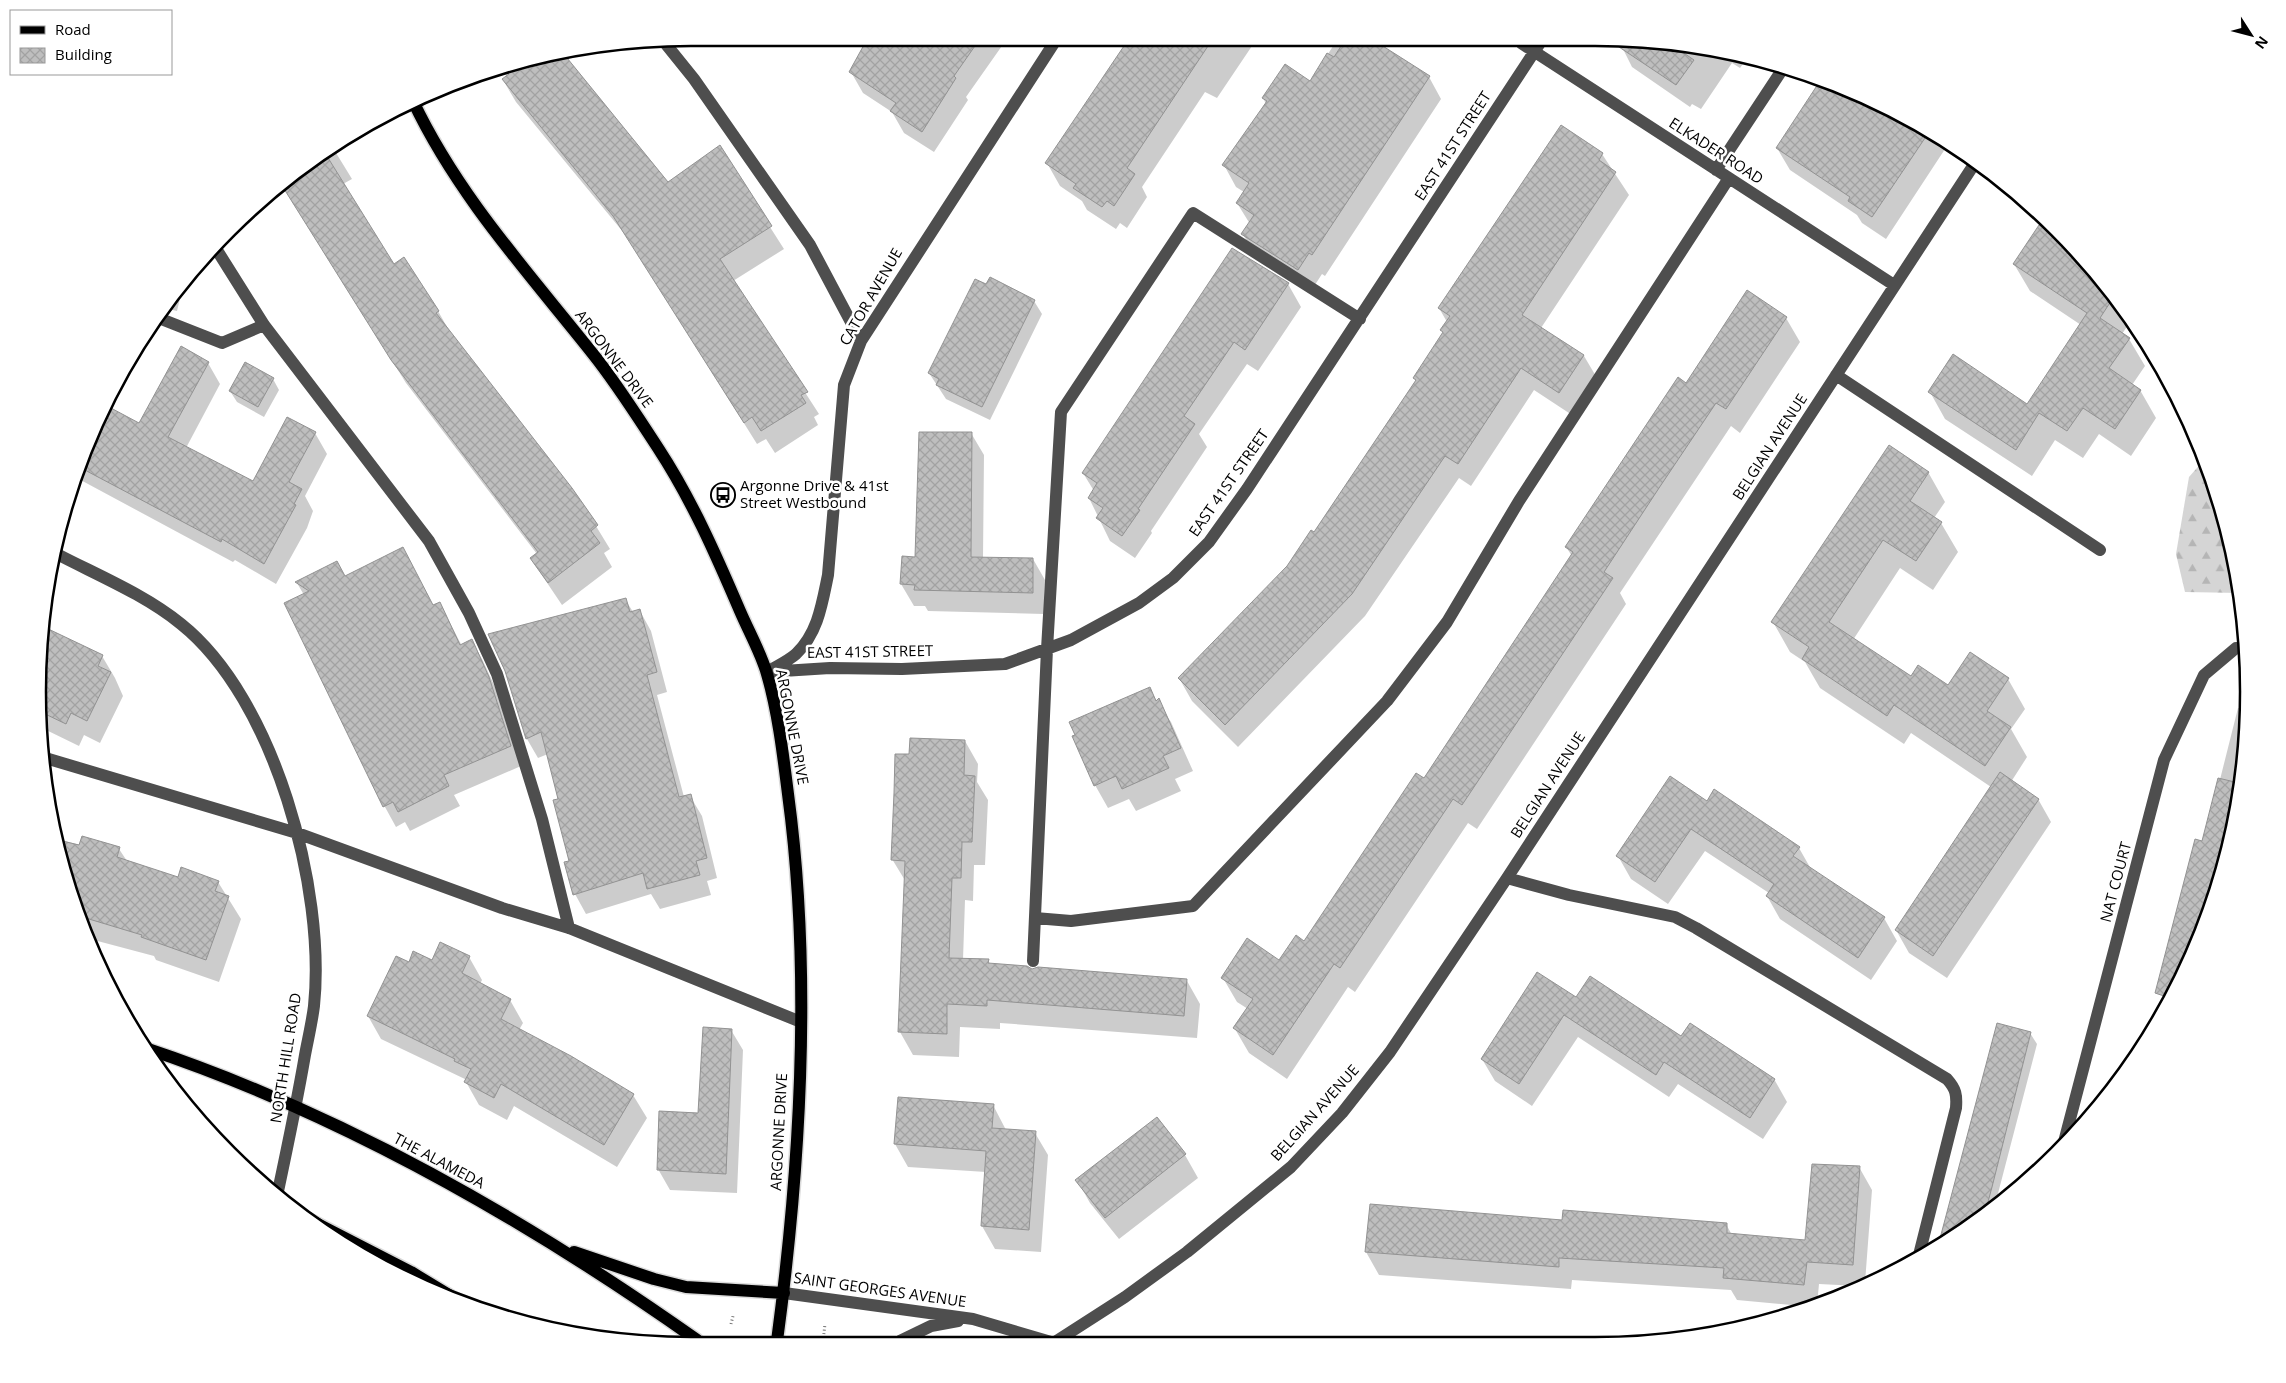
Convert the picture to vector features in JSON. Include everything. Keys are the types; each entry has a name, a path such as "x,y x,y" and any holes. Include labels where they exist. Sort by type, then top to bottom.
{"main road":[{"name":"ARGONNE DRIVE","path":"417,108 443,159 499,240 594,355 662,453 718,557 767,672 783,756 794,839 802,953 801,1022 792,1202 784,1293 778,1337"},
{"name":"THE ALAMEDA","path":"157,1053 296,1108 438,1177 555,1246 692,1337"},
{"path":"555,1246 654,1279 686,1287 784,1293"},
{"path":"384,1258 413,1273"}],"street":[{"name":"CATOR AVENUE","path":"767,672 795,655 815,629 828,575 844,384 861,340 1052,46"},
{"path":"668,47 694,80 810,246 861,340"},
{"name":"ELKADER ROAD","path":"1537,47 1716,170 1894,285"},
{"name":"EAST 41ST STREET","path":"767,672 830,668 902,668 1005,664 1072,640 1139,603 1173,578 1209,542 1247,489 1537,47"},
{"path":"1716,170 1780,73"},
{"name":"BELGIAN AVENUE","path":"1063,1337 1125,1297 1187,1252 1291,1168 1342,1113 1390,1052 1507,878 1894,285 1972,169"},
{"path":"1035,918 1071,921 1193,906 1387,701 1447,622 1519,501 1729,178"},
{"path":"1033,961 1047,649 1061,412 1193,213 1360,319"},
{"path":"219,252 264,325 429,541 469,613 497,674 542,819 569,928"},
{"path":"164,321 222,343 264,325"},
{"path":"1836,375 2100,550"},
{"name":"NORTH HILL ROAD","path":"61,557 159,608 181,624 207,648 223,668 262,732 297,833 313,914 315,956 314,1006 280,1188"},
{"name":"NAT COURT","path":"2067,1131 2164,760 2204,675 2236,648"},
{"path":"50,760 297,833 502,908 569,928 801,1022"},
{"path":"1507,878 1569,895 1675,917 1946,1079 1954,1087 1957,1096 1956,1108 1921,1248"},
{"name":"SAINT GEORGES AVENUE","path":"784,1293 973,1319 1034,1337"},
{"name":"SAINT GEORGES AVENUE","path":"908,1337 931,1326 973,1319"}],"green space":[{"path":"2199,466 2218,524 2232,593 2185,592 2176,554 2189,477"}],"building":[{"path":"863,46 975,46 954,76 956,78 922,132 890,111 896,103 849,72"},
{"path":"1124,46 1208,46 1127,168 1135,174 1114,206 1107,201 1102,207 1073,188 1076,184 1045,163"},
{"path":"1341,46 1383,46 1430,76 1312,255 1309,253 1298,270 1241,234 1254,215 1236,203 1249,183 1222,165 1267,101 1262,98 1285,64 1310,81 1327,53 1334,57"},
{"path":"1619,47 1683,53 1694,60 1676,85"},
{"path":"568,59 668,182 720,145 772,226 720,259 808,392 801,395 806,403 761,431 752,417 744,423 613,216 502,79 509,74 508,73 524,68"},
{"path":"1817,86 1880,113 1925,138 1872,217 1848,201 1850,197 1776,148"},
{"path":"1561,125 1603,153 1599,160 1616,172 1522,315 1584,355 1559,393 1521,368 1458,464 1445,456 1352,594 1225,725 1178,678 1287,566 1311,530 1314,532 1416,380 1413,378 1443,332 1440,330 1450,316 1438,308"},
{"path":"328,158 394,264 404,257 439,311 436,313 572,488 598,525 591,531 600,543 548,583 530,558 538,552 391,360 285,191"},
{"path":"2039,225 2080,266 2109,304 2100,318 2130,338 2109,368 2141,390 2115,429 2083,408 2067,431 2039,413 2016,450 1928,392 1953,354 2027,404 2087,313 2013,264"},
{"path":"1232,248 1289,283 1245,350 1234,342 1184,416 1195,424 1122,536 1096,518 1103,508 1088,498 1097,483 1082,473"},
{"path":"990,277 1035,300 982,407 936,385 939,379 928,373 975,279 986,284"},
{"path":"1747,290 1787,317 1726,409 1716,403 1659,488 1604,572 1613,578 1462,805 1453,799 1340,968 1334,964 1273,1055 1233,1028 1253,999 1221,978 1247,938 1279,960 1296,935 1304,941 1416,773 1424,778 1573,552 1565,547 1678,377 1686,383"},
{"path":"181,346 209,362 168,437 253,481 287,417 316,432 289,482 302,489 294,504 296,505 264,564 222,539 221,542 85,470 112,409 139,423"},
{"path":"245,362 274,378 258,407 229,391"},
{"path":"919,432 972,432 971,557 1033,558 1033,593 914,590 915,585 900,584 902,556 915,557"},
{"path":"1889,445 1929,472 1910,501 1942,522 1916,561 1883,540 1829,622 1911,676 1918,665 1948,685 1970,652 2009,678 1987,711 2011,727 1985,766 1894,705 1887,716 1802,659 1809,647 1771,622"},
{"path":"403,547 433,605 440,602 460,645 472,639 489,677 511,746 444,775 449,786 398,812 393,802 383,807 284,603 309,591 295,582 337,561 345,576"},
{"path":"626,598 630,612 640,609 657,672 647,675 679,797 691,794 707,858 696,861 700,875 647,889 643,873 573,895 564,862 569,861 553,800 558,799 541,732 526,739 505,671 488,634"},
{"path":"50,630 103,655 98,666 111,672 87,721 71,713 66,724 47,715 46,692"},
{"path":"1150,687 1156,701 1159,698 1181,748 1163,756 1169,768 1122,789 1116,776 1094,786 1072,736 1075,735 1069,722"},
{"path":"910,738 965,740 964,775 975,776 972,842 962,842 961,878 952,878 949,958 989,959 988,963 1027,966 1032,969 1038,967 1187,979 1184,1016 987,1000 987,1006 947,1004 947,1034 898,1032 905,861 891,860 895,754 909,754"},
{"path":"2000,772 2039,799 1933,956 1895,930"},
{"path":"1670,776 1707,801 1714,789 1800,847 1793,856 1885,917 1858,958 1766,896 1774,884 1691,829 1655,882 1616,856"},
{"path":"2218,778 2233,782 2218,859 2206,899 2191,938 2163,996 2155,993 2195,839 2202,841"},
{"path":"82,836 120,847 117,857 178,877 181,867 219,881 215,891 229,896 206,960 141,937 142,935 88,919 80,899 64,841 79,845"},
{"path":"440,942 470,956 462,973 511,999 501,1019 571,1056 634,1094 604,1145 501,1084 494,1098 464,1082 471,1069 454,1061 455,1059 367,1016 396,956 409,962 413,951 432,960"},
{"path":"1537,972 1576,997 1590,976 1681,1036 1690,1023 1775,1079 1750,1118 1664,1062 1656,1075 1564,1015 1519,1084 1481,1059"},
{"path":"1997,1023 2031,1032 1988,1202 1941,1235"},
{"path":"703,1027 732,1029 726,1174 657,1170 659,1111 698,1113"},
{"path":"898,1097 994,1104 992,1128 1036,1131 1029,1230 981,1226 986,1151 894,1144"},
{"path":"1157,1117 1186,1154 1105,1218 1075,1180"},
{"path":"1812,1164 1860,1166 1853,1265 1807,1262 1804,1285 1723,1278 1724,1268 1559,1258 1559,1267 1365,1252 1370,1204 1562,1220 1563,1210 1727,1223 1727,1233 1805,1240"}],"place":[{"name":"Argonne Drive & 41st Street Westbound","path":"723,495"}]}
